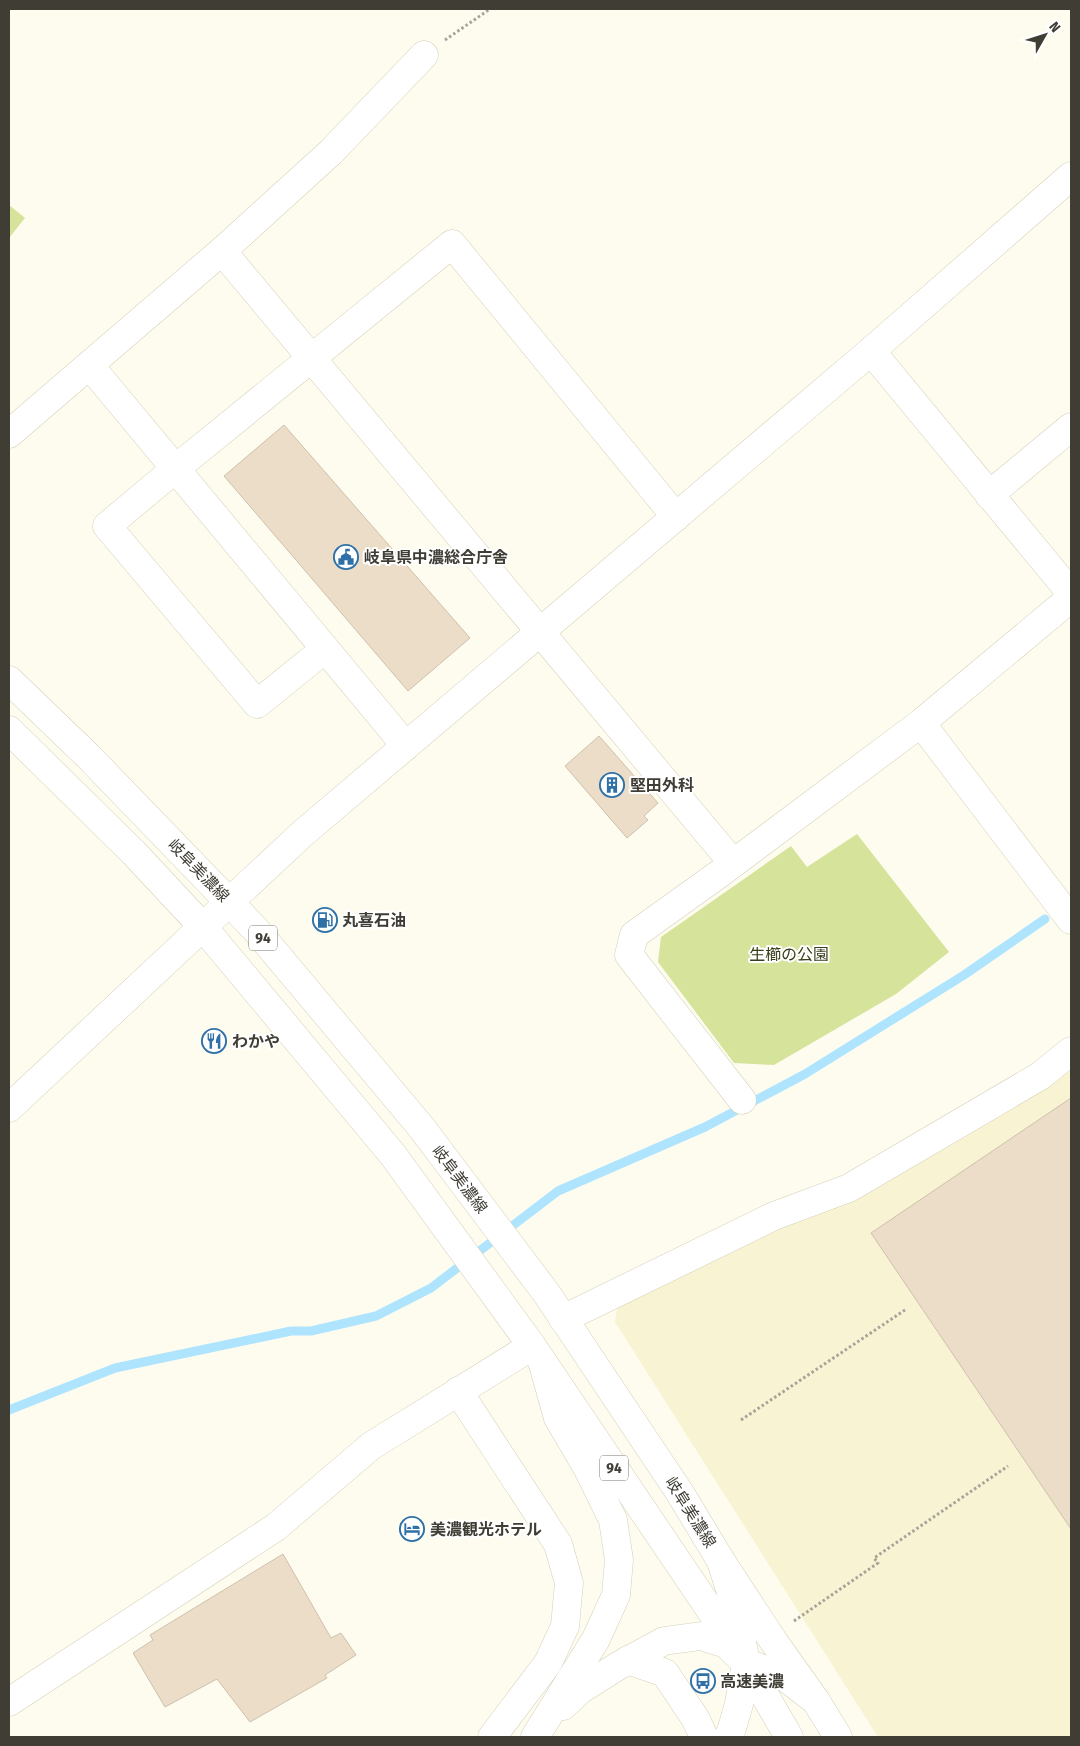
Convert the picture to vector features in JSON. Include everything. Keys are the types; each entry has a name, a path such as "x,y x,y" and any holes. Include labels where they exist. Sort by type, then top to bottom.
{"main road":[{"path":"9,434 222,251 331,152 424,55"},
{"path":"9,1108 302,834 871,351 1071,176"},
{"path":"325,649 257,704 107,526 175,468 452,244 676,517"},
{"path":"222,251 733,863"},
{"path":"871,351 1071,593"},
{"path":"90,366 406,746"},
{"path":"989,495 1071,427"},
{"path":"742,1100 629,955 634,935 922,723 1071,598"},
{"name":"岐阜美濃線","path":"9,680 88,756 256,930 421,1127 564,1319 680,1493 721,1561 774,1642 816,1701 838,1737"},
{"path":"922,723 1071,920"},
{"name":"94","path":"9,730 134,853 202,927 393,1155 537,1354 746,1663 789,1737"},
{"path":"564,1319 774,1216 849,1188 1040,1076 1071,1051"},
{"path":"9,1702 276,1527 371,1446 458,1391 537,1354 558,1418 588,1469 613,1520 619,1560 616,1595 596,1639 540,1730"},
{"path":"458,1391 558,1544 569,1583 565,1626 548,1663 492,1737"},
{"path":"721,1561 735,1605 746,1663 740,1704 728,1737"},
{"path":"540,1730 580,1690 628,1660 664,1641 701,1636 726,1644 746,1663 785,1677 816,1701"},
{"path":"628,1660 664,1673 678,1690 696,1718 704,1737"}],"path":[{"path":"424,55 490,9"},
{"path":"742,1420 904,1310"},
{"path":"792,1622 878,1563 874,1558 1008,1466"}],"shaded area":[{"path":"1071,1068 1071,1737 878,1737 615,1322 617,1308"}],"green space":[{"path":"9,205 25,218 9,238"},
{"name":"生櫛の公園","path":"857,834 949,952 896,994 774,1065 734,1063 658,962 661,937 791,846 807,867"}],"building":[{"name":"岐阜県中濃総合庁舎","path":"284,425 470,638 408,691 224,476"},
{"name":"堅田外科","path":"599,736 658,803 644,816 648,820 627,838 565,766"},
{"path":"1071,1098 1071,1529 871,1233"},
{"path":"283,1554 331,1638 341,1633 356,1655 325,1675 327,1678 250,1722 217,1679 165,1707 133,1653 153,1640 150,1635"}],"waterway":[{"path":"9,1410 115,1368 291,1331 311,1331 376,1316 431,1288 558,1191 705,1127 805,1074 964,975 1045,919"}],"place":[{"name":"岐阜県中濃総合庁舎","path":"346,557"},
{"name":"堅田外科","path":"612,785"},
{"name":"丸喜石油","path":"325,920"},
{"name":"わかや","path":"214,1041"},
{"name":"美濃観光ホテル","path":"412,1529"},
{"name":"高速美濃","path":"703,1681"}]}
